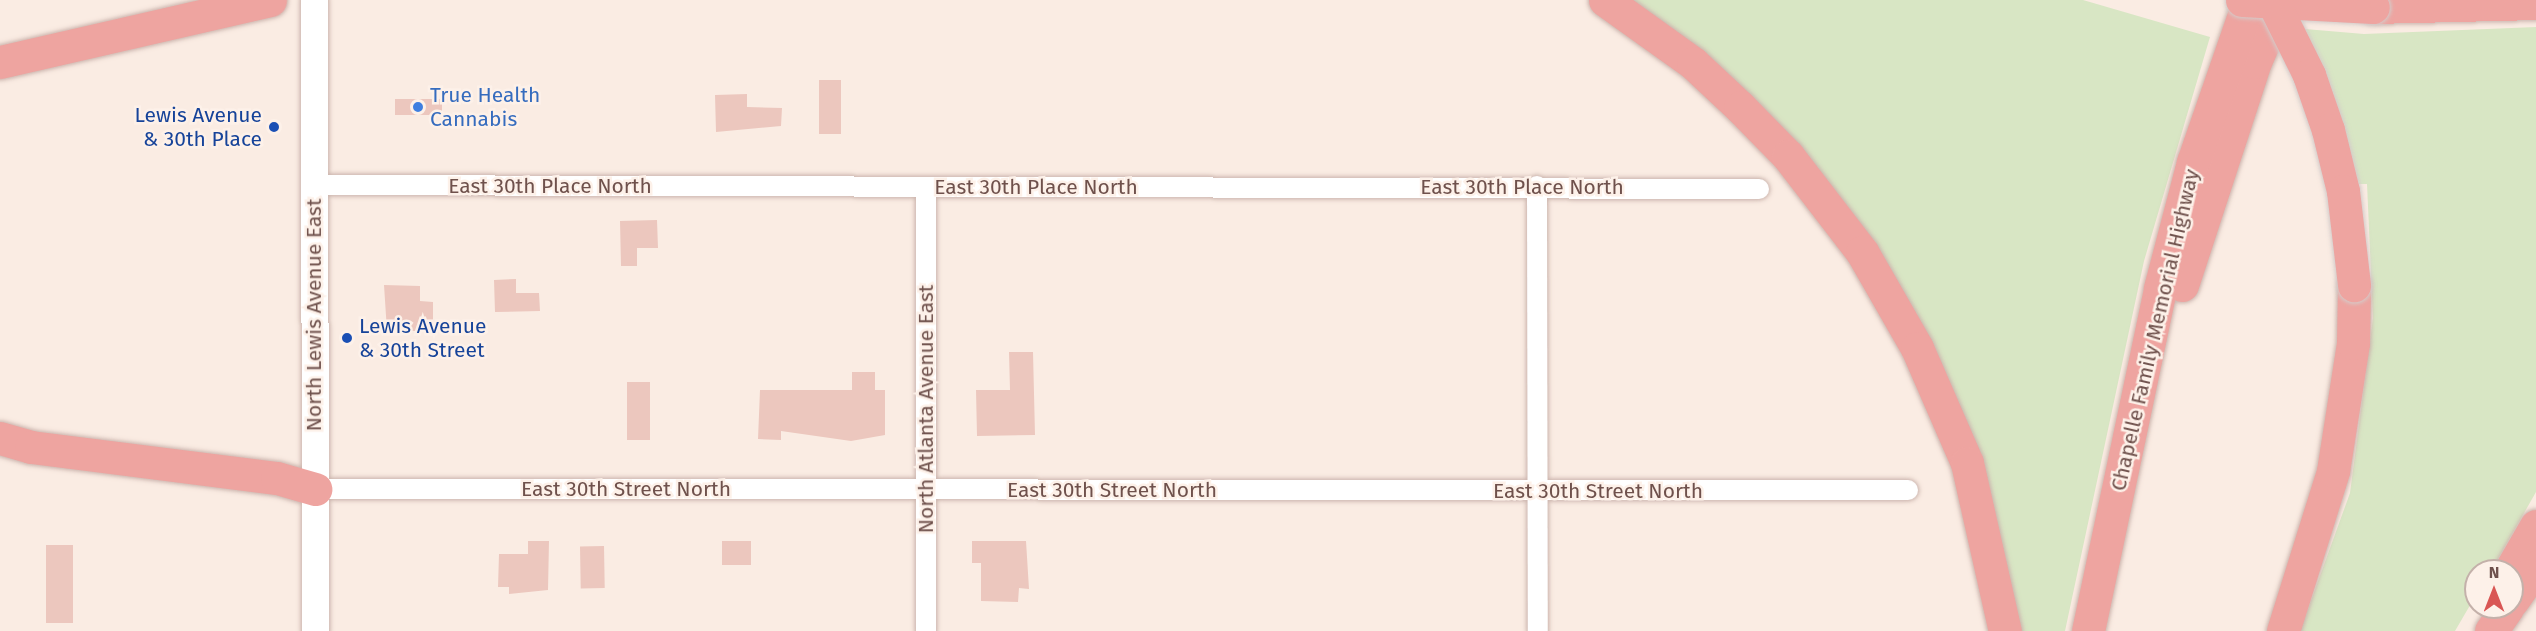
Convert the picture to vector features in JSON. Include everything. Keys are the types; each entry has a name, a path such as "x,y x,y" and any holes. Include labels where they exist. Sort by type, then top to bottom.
{"highway":[{"path":"7,63 270,0"},
{"path":"1605,0 1693,63 1740,107 1788,156 1862,252 1917,348 1967,463 2005,631"},
{"path":"2242,0 2373,7 2536,3"},
{"name":"Chapelle Family Memorial Highway","path":"2088,631 2121,472 2193,162 2249,0"},
{"path":"2272,0 2309,75 2328,130 2343,191 2354,285 2353,343 2333,471 2283,631"},
{"path":"2121,472 2255,62 2282,0"},
{"path":"0,438 31,447 277,478 315,489"},
{"path":"0,461 278,494 315,489"},
{"path":"2517,559 2536,526"},
{"path":"2524,584 2536,567"}],"main road":[{"name":"North Lewis Avenue East","path":"314,0 315,631"}],"street":[{"name":"East 30th Place North","path":"314,185 1537,186 1759,189"},
{"path":"1537,186 1538,631"},
{"name":"North Atlanta Avenue East","path":"926,631 927,187"},
{"name":"East 30th Street North","path":"315,489 1536,492 1908,490"}],"green space":[{"path":"1623,0 2083,0 2210,37 2144,261 2065,631 2015,631 1917,321"},
{"path":"2536,27 2536,492 2498,559 2464,559 2464,616 2455,631 2300,631 2350,493 2373,318 2367,184 2359,184 2333,92 2305,29 2364,34"}],"building":[{"path":"819,80 841,80 841,134 819,134"},
{"path":"747,94 747,107 782,108 781,126 716,132 715,95"},
{"name":"True Health Cannabis","path":"395,99 442,99 442,115 395,115"},
{"path":"657,220 658,248 637,248 637,266 621,266 620,221"},
{"path":"516,279 516,293 539,293 540,311 495,312 494,280"},
{"path":"384,285 420,286 420,301 433,302 433,331 387,331"},
{"path":"1009,352 1033,352 1035,435 977,436 976,390 1010,390"},
{"path":"852,372 875,372 875,390 885,390 885,435 851,441 781,431 781,440 758,439 760,390 852,390"},
{"path":"627,382 650,382 650,440 627,440"},
{"path":"528,541 549,541 548,590 509,594 509,587 498,587 499,554 528,554"},
{"path":"722,541 751,541 751,565 722,565"},
{"path":"972,541 1026,541 1029,589 1019,588 1018,602 981,601 981,563 972,563"},
{"path":"46,545 73,545 73,623 46,623"},
{"path":"580,546 604,546 605,588 581,588"}],"place":[{"name":"True Health Cannabis","path":"418,107"},
{"name":"Lewis Avenue & 30th Place","path":"274,127"},
{"name":"Lewis Avenue & 30th Street","path":"347,338"}]}
